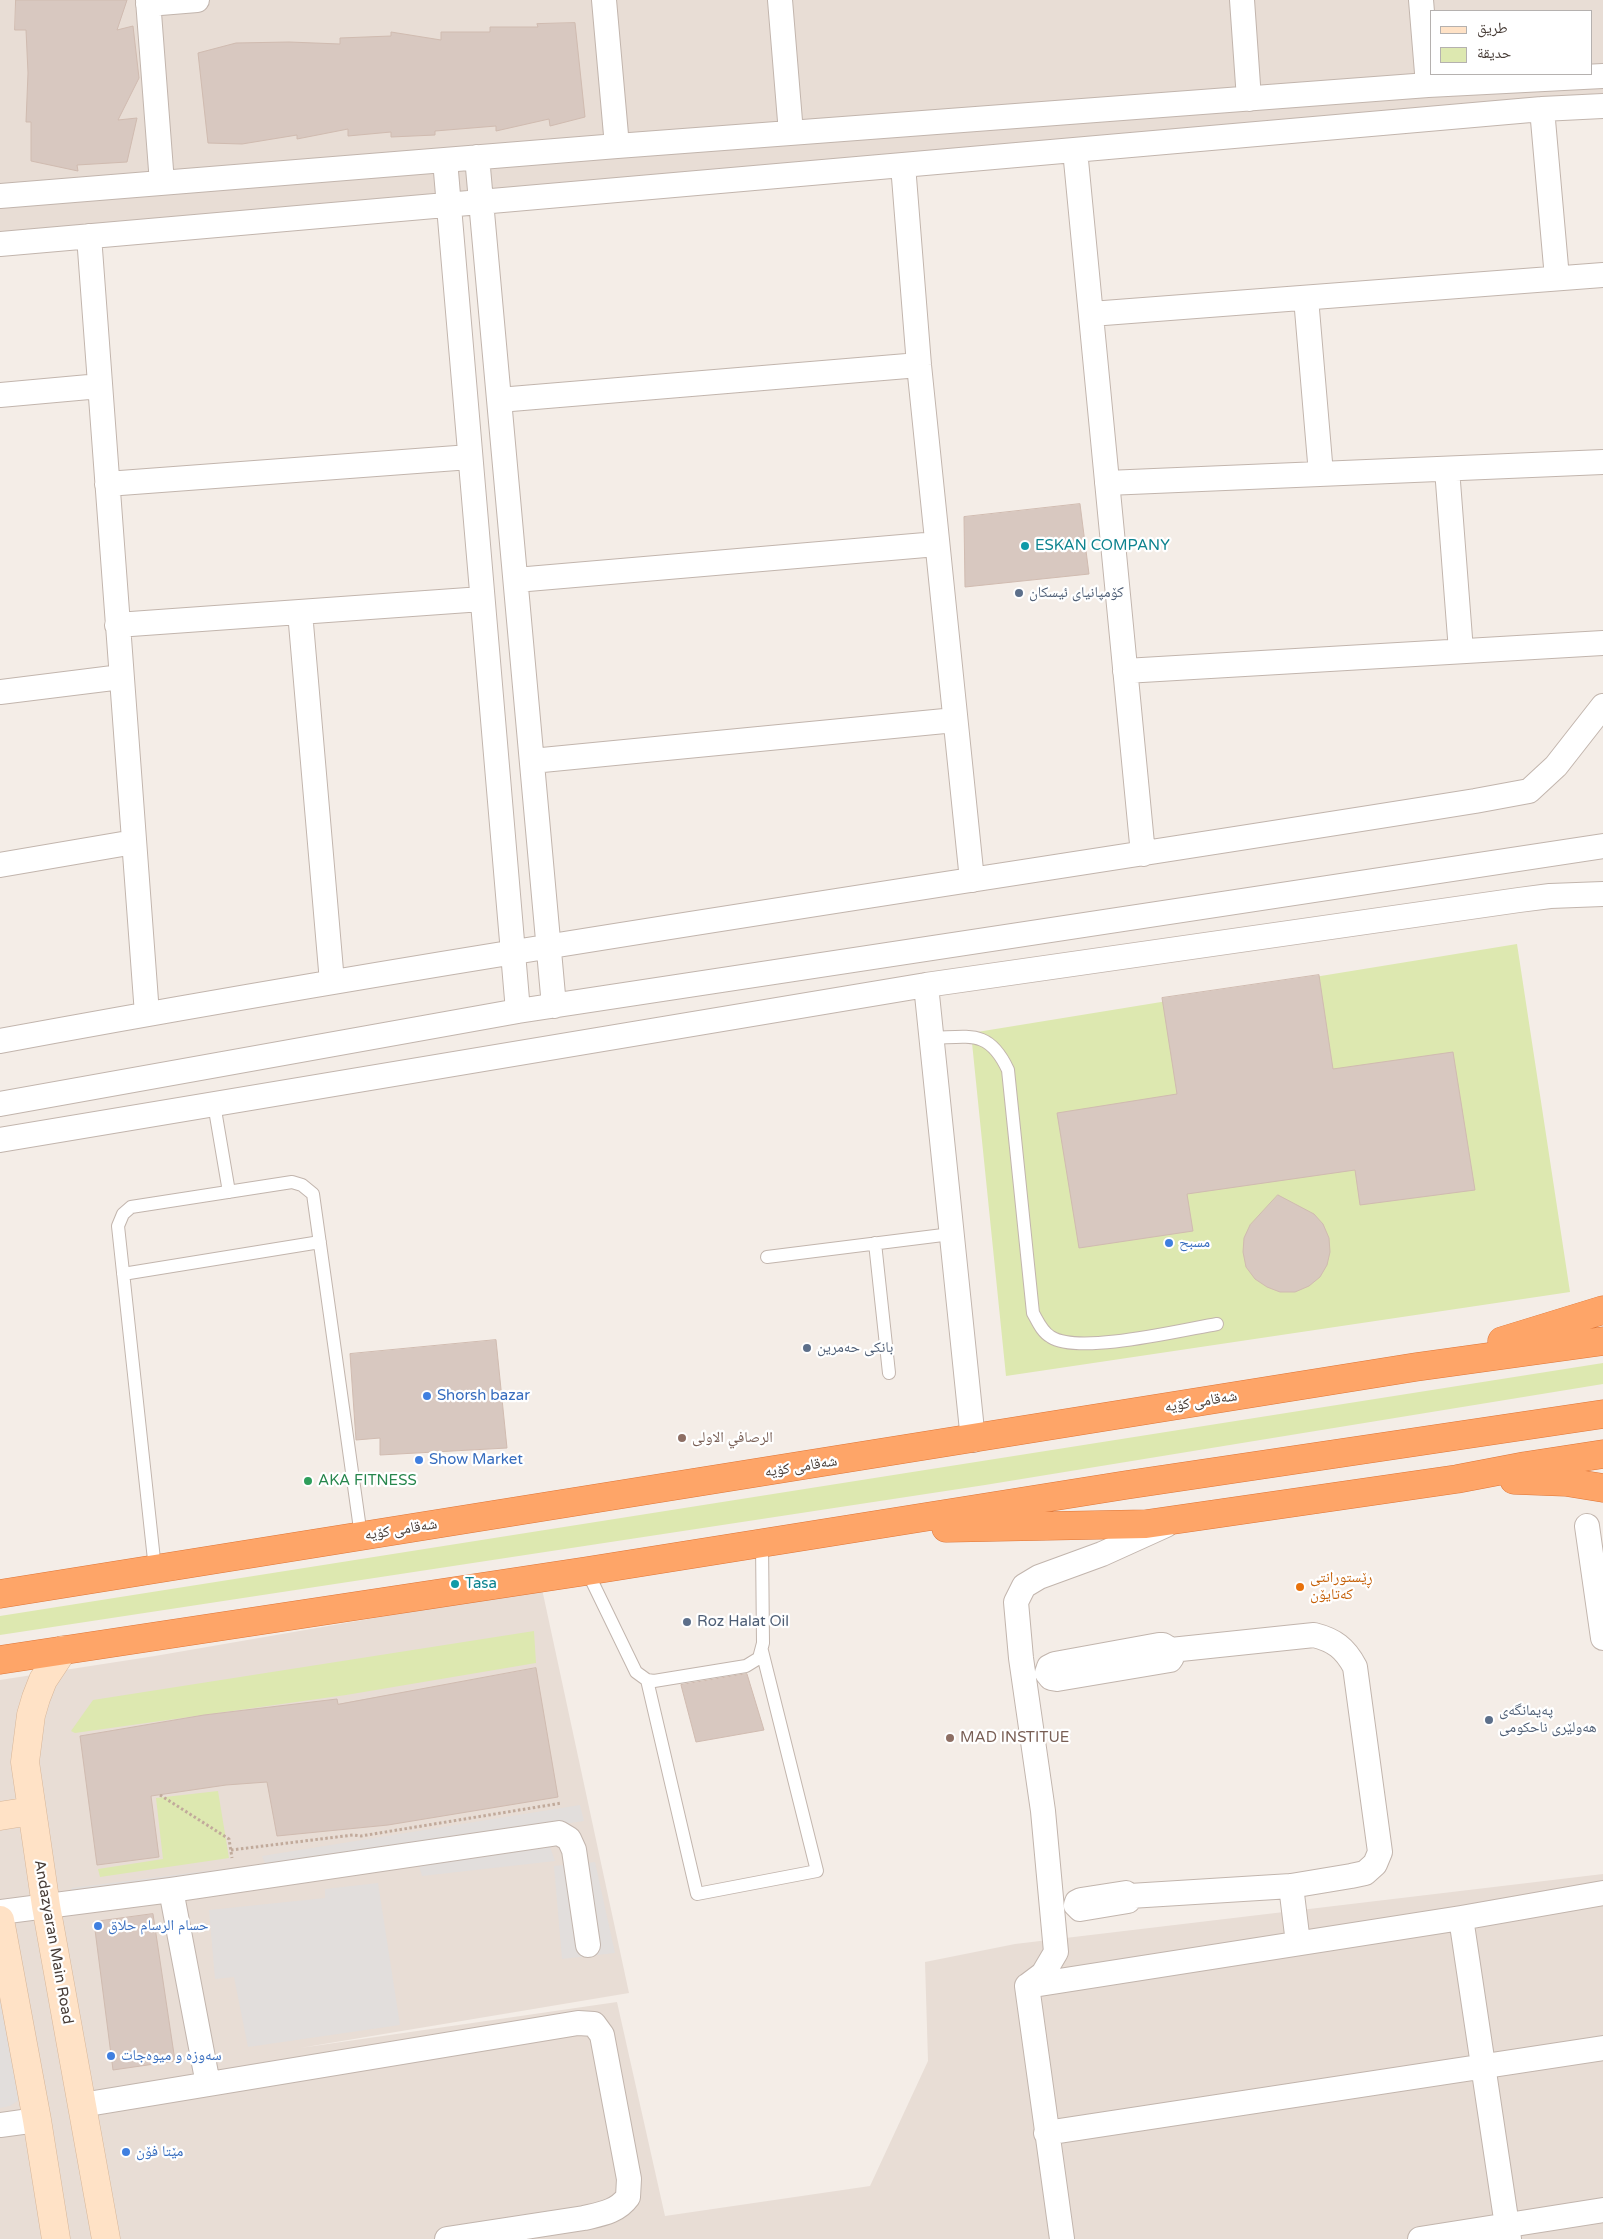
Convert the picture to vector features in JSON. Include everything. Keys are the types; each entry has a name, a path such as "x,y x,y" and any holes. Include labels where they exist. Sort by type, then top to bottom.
{"highway":[{"path":"1416,1367 1603,1310"},
{"name":"شەقامی کۆیە","path":"0,1594 973,1440 1416,1367 1603,1341"},
{"path":"0,1660 762,1544 1126,1485 1603,1414"},
{"path":"860,1528 1115,1526 1177,1520 1457,1479 1603,1454"},
{"path":"1457,1479 1566,1482 1603,1488"}],"street":[{"path":"162,182 148,2 197,0"},
{"path":"604,0 617,146"},
{"path":"780,0 791,133"},
{"path":"1242,0 1249,99"},
{"path":"1421,0 1428,85"},
{"path":"0,196 617,146 1428,85 1603,76"},
{"path":"0,244 1542,109 1603,106"},
{"path":"1542,109 1557,278"},
{"path":"1075,150 1143,854"},
{"path":"478,157 554,1006"},
{"path":"445,160 518,1011"},
{"path":"903,165 919,365 972,880"},
{"path":"89,236 146,1014"},
{"path":"1091,314 1603,275"},
{"path":"1306,298 1321,474"},
{"path":"499,400 919,365"},
{"path":"0,395 100,386"},
{"path":"107,484 470,457"},
{"path":"1107,483 1603,462"},
{"path":"1447,469 1461,651"},
{"path":"516,580 937,544"},
{"path":"118,625 482,598"},
{"path":"300,612 332,982"},
{"path":"1125,671 1603,643"},
{"path":"0,692 121,677"},
{"path":"0,1041 146,1014 513,952 1475,802 1529,791 1556,766 1603,706"},
{"path":"532,761 956,720"},
{"path":"0,865 134,842"},
{"path":"0,1104 518,1011 1603,846"},
{"path":"0,1140 926,985 1519,900 1550,896 1603,894"},
{"path":"926,985 973,1440"},
{"path":"1027,1986 1043,1974 1056,1952 1043,1811 1016,1602 1024,1586 1039,1577 1102,1554 1177,1520"},
{"path":"1587,1526 1603,1638"},
{"path":"1130,1896 1291,1886 1365,1872 1375,1864 1380,1852 1355,1667 1349,1655 1339,1645 1327,1638 1314,1635 1171,1650"},
{"name":"Andazyaran Main Road","path":"63,1650 43,1680 31,1715 25,1762 46,1906 106,2239"},
{"path":"0,1816 31,1811"},
{"path":"0,1912 171,1890 559,1833 569,1839 574,1850 588,1945"},
{"path":"1291,1886 1298,1943"},
{"path":"171,1890 208,2084"},
{"path":"1027,1986 1462,1918 1603,1893"},
{"path":"1462,1918 1508,2232"},
{"path":"0,1920 37,2120 56,2239"},
{"path":"1027,1986 1062,2239"},
{"path":"82,2105 578,2023 594,2024 602,2035 629,2179 628,2197 618,2207 604,2214 446,2239"},
{"path":"1046,2133 1603,2048"},
{"path":"0,2125 37,2120"},
{"path":"1420,2239 1508,2232 1603,2210"}],"lane":[{"path":"931,1038 977,1037 986,1041 1003,1059 1008,1070 1033,1313 1041,1329 1051,1338 1079,1344 1101,1344 1217,1324"},
{"path":"214,1104 229,1192"},
{"path":"155,1569 118,1226 123,1214 131,1207 292,1182 302,1185 313,1194 361,1536"},
{"path":"768,1257 951,1234"},
{"path":"123,1274 320,1242"},
{"path":"875,1244 889,1373"},
{"path":"647,1680 697,1894 817,1871 762,1651 762,1544"},
{"path":"587,1571 636,1672 647,1680 654,1681 746,1666 759,1658 762,1651"}],"path":[{"path":"160,1795 229,1839 232,1859 230,1864"},
{"path":"231,1850 353,1835 361,1836 562,1803"}],"shaded area":[{"path":"0,0 1603,0 1603,93 277,220 0,251"},
{"path":"542,1589 629,1993 300,2048 617,2002 665,2216 870,2186 928,2061 925,1962 1015,1944 1603,1874 1603,2239 0,2239 0,1680 155,1656"},
{"path":"580,1805 584,1821 267,1868 262,1856"},
{"path":"549,1844 555,1861 422,1876 418,1862"},
{"path":"595,1862 615,1953 562,1959 554,1866"},
{"path":"231,1868 230,1875 74,1894 71,1888"},
{"path":"378,1883 400,2025 248,2047 234,1977 215,1979 209,1910 325,1898 325,1889"},
{"path":"0,1937 22,2098 10,2106 0,2108"}],"green space":[{"path":"1517,944 1570,1292 1006,1376 971,1033"},
{"path":"1603,1363 1603,1384 985,1485 0,1635 0,1616"},
{"path":"534,1631 536,1663 346,1695 75,1733 71,1731 93,1700"},
{"path":"218,1791 229,1858 100,1877 98,1869 163,1859 156,1798"}],"building":[{"path":"16,0 127,0 117,30 133,26 139,78 118,120 137,118 127,162 77,165 78,171 31,161 31,122 26,122 28,73 26,30 15,30"},
{"path":"575,23 585,117 550,126 549,119 496,131 496,126 435,131 435,135 391,137 391,132 348,136 348,129 297,139 297,135 242,144 208,143 198,53 236,43 289,42 340,44 340,38 391,36 391,32 441,40 441,32 490,32 490,27 538,27 537,24"},
{"name":"ESKAN COMPANY","path":"1080,504 1089,574 965,587 964,517"},
{"path":"1319,975 1333,1069 1453,1052 1475,1190 1360,1205 1355,1170 1187,1194 1193,1231 1079,1248 1057,1113 1177,1094 1162,998"},
{"path":"1278,1195 1314,1214 1323,1224 1329,1238 1330,1252 1327,1265 1320,1277 1309,1286 1295,1292 1280,1292 1267,1287 1255,1279 1246,1267 1243,1252 1244,1238 1250,1225"},
{"name":"Shorsh bazar","path":"496,1340 507,1448 380,1455 380,1438 356,1440 350,1354"},
{"path":"536,1668 558,1797 388,1825 277,1836 267,1782 226,1785 151,1796 159,1857 97,1865 80,1736 204,1715 337,1699 338,1704"},
{"path":"747,1674 764,1730 696,1742 681,1685"},
{"path":"153,1914 175,2061 113,2070 94,1922"}],"place":[{"name":"ESKAN COMPANY","path":"1025,546"},
{"name":"کۆمپانیای ئیسکان","path":"1019,593"},
{"name":"مسبح","path":"1169,1243"},
{"name":"بانكی حه‌مرین","path":"807,1348"},
{"name":"Shorsh bazar","path":"427,1396"},
{"name":"الرصافي الاولى","path":"682,1438"},
{"name":"Show Market","path":"419,1460"},
{"name":"AKA FITNESS","path":"308,1481"},
{"name":"Tasa","path":"455,1584"},
{"name":"ڕێستورانتی کەتایۆن","path":"1300,1587"},
{"name":"Roz Halat Oil","path":"687,1622"},
{"name":"پەیمانگەی هەولێری ناحکومی","path":"1489,1720"},
{"name":"MAD INSTITUE","path":"950,1738"},
{"name":"حسام الرسام حلاق","path":"98,1926"},
{"name":"سەوزە و میوەجات","path":"111,2056"},
{"name":"مێتا فۆن","path":"126,2152"}]}
